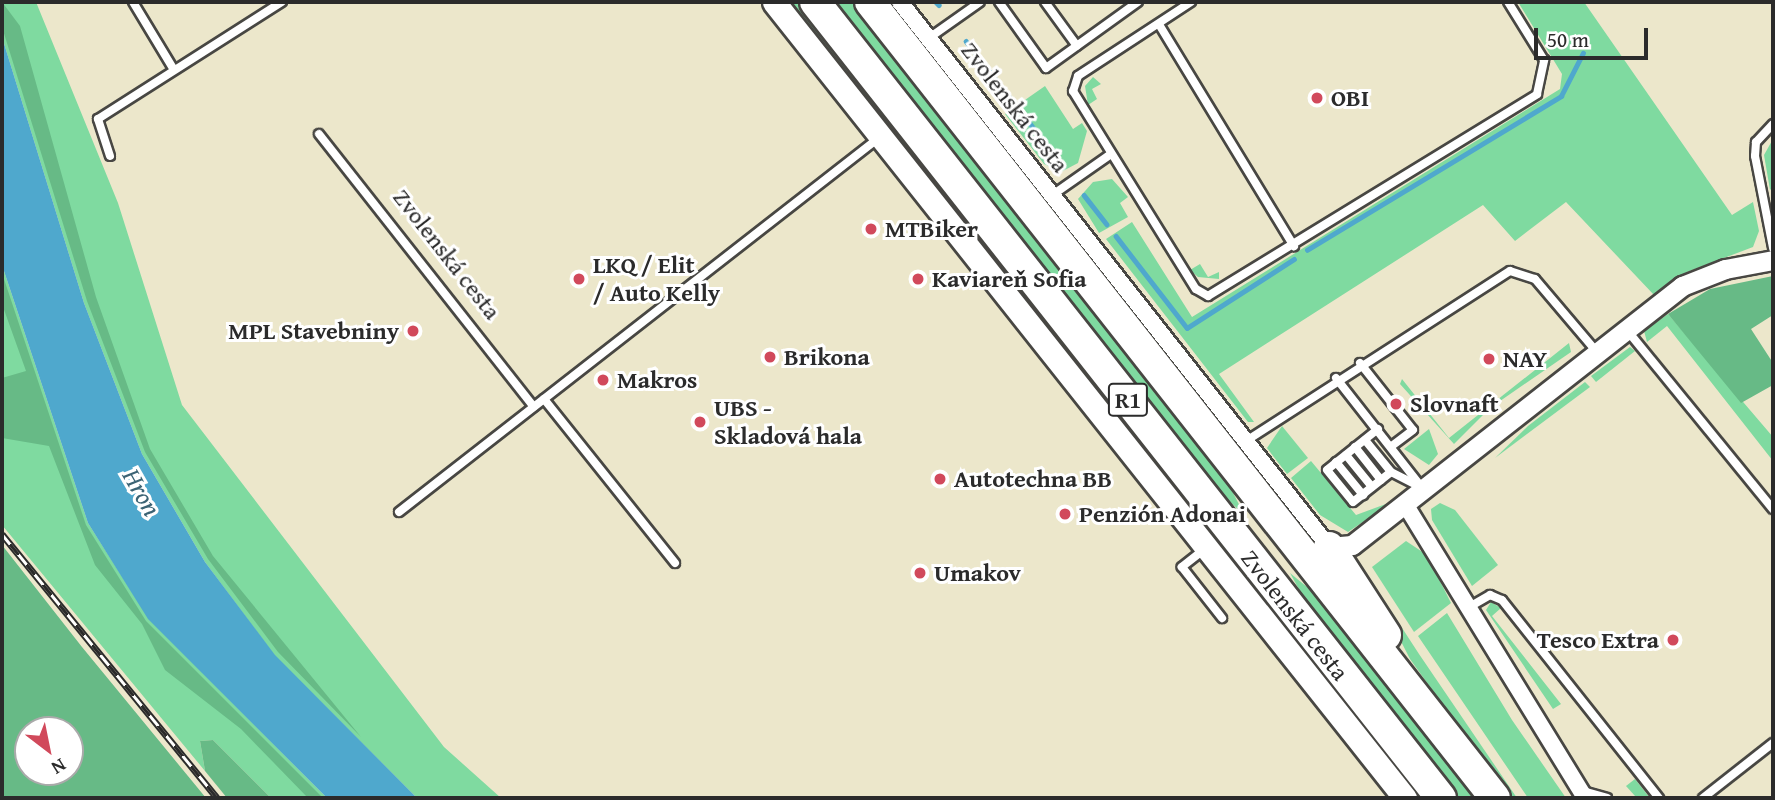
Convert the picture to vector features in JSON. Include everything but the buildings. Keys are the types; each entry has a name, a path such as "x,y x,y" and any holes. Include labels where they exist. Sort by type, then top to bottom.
{"highway":[{"name":"R1","path":"815,2 1441,798"},
{"name":"R1","path":"870,2 1495,798"},
{"path":"1341,546 1362,593 1399,659 1400,678"}],"main road":[{"name":"Zvolenská cesta","path":"774,2 1405,798"}],"street":[{"name":"Zvolenská cesta","path":"900,2 1244,442 1341,546"},
{"path":"1341,546 1405,504 1682,286 1734,266 1773,260"},
{"path":"1405,504 1471,606 1583,794"}],"lane":[{"path":"132,2 174,71"},
{"path":"110,156 98,120 282,2"},
{"path":"929,38 979,2"},
{"path":"999,2 1046,68 1138,2"},
{"path":"1045,2 1077,46"},
{"path":"1191,2 1160,26 1073,82 1076,98 1200,294 1217,293 1513,111 1537,93 1547,70 1508,2"},
{"path":"1160,26 1294,246"},
{"path":"1773,124 1756,142 1755,156 1773,248"},
{"name":"Zvolenská cesta","path":"319,134 534,407"},
{"path":"399,512 882,135"},
{"path":"1051,196 1111,155"},
{"path":"1244,442 1336,378 1517,270 1535,279 1597,352"},
{"path":"1626,329 1773,509"},
{"path":"1360,363 1413,430 1392,446"},
{"path":"1336,378 1392,446 1423,489"},
{"path":"544,399 674,563"},
{"path":"1378,429 1326,470 1353,502 1391,472"},
{"path":"1365,440 1391,472 1423,489"},
{"path":"1355,447 1381,480"},
{"path":"1346,455 1372,487"},
{"path":"1208,547 1182,567 1222,618"},
{"path":"1471,606 1490,595 1502,600 1659,798"},
{"path":"1703,798 1773,743"},
{"path":"1583,794 1607,798"}],"green space":[{"path":"2,2 36,2 118,203 182,405 444,747 501,798 417,798 275,656 205,562 142,454 84,303 2,37"},
{"path":"2,2 20,26 96,297 150,449 213,556 361,737 278,652 208,559 145,452 87,301 2,27"},
{"path":"787,2 798,2 1425,798 1418,798"},
{"path":"829,2 857,2 1216,460 1245,516 1199,472"},
{"path":"1518,2 1584,2 1732,215 1753,202 1759,231 1753,247 1687,272 1654,295 1566,202 1515,241 1483,205 1219,374 1254,422 1248,422 1106,239 1132,222 1192,317 1560,89 1562,74"},
{"path":"1093,77 1101,84 1092,89 1097,99 1088,105 1085,86"},
{"path":"1045,86 1073,129 1082,123 1087,131 1078,163 1061,172 1044,164 1005,114"},
{"path":"1773,139 1773,187 1770,190 1764,155"},
{"path":"1112,179 1128,197 1120,203 1128,217 1099,233 1078,199 1093,182"},
{"path":"1200,264 1208,277 1219,272 1219,279 1198,277 1190,270"},
{"path":"2,265 88,523 149,619 327,798 271,798 213,740 200,741 205,771 2,525"},
{"path":"2,273 86,525 146,621 323,798 308,798 241,729 165,670 142,624 95,565 49,446 2,438 2,378 26,371 2,304"},
{"path":"1773,276 1773,315 1751,329 1773,363 1773,385 1741,403 1668,314 1710,289"},
{"path":"1668,314 1773,437 1773,461 1667,326 1647,342 1644,331"},
{"path":"1569,343 1571,352 1490,408 1454,444 1400,384 1402,379 1449,438"},
{"path":"1630,347 1635,351 1596,382 1591,376"},
{"path":"1585,382 1590,387 1495,458 1528,426"},
{"path":"1282,426 1308,458 1287,474 1267,448"},
{"path":"1429,429 1438,454 1429,465 1404,449"},
{"path":"1311,461 1356,515 1394,501 1348,532 1320,515 1291,478"},
{"path":"1440,503 1455,510 1498,565 1472,586 1432,520 1431,509"},
{"path":"1406,541 1427,555 1451,603 1414,632 1372,567"},
{"path":"2,545 82,647 206,798 2,798"},
{"path":"1365,571 1517,798 1509,798 1410,659"},
{"path":"1290,573 1330,606 1482,798 1455,798 1319,626"},
{"path":"1491,602 1501,608 1492,616 1561,704 1553,709 1486,610"},
{"path":"1447,613 1512,720 1566,798 1528,798 1418,636"},
{"path":"213,740 271,798 227,798 205,771 200,741"},
{"path":"1635,779 1650,798 1635,796 1626,786"}],"water":[{"name":"Hron","path":"2,37 84,303 142,454 205,562 275,655 417,798 327,798 148,619 88,523 2,265"}],"waterway":[{"path":"936,2 939,5"},
{"path":"966,41 1010,98"},
{"path":"1307,250 1561,96 1583,53"},
{"path":"1020,110 1063,167"},
{"path":"1084,195 1107,224"},
{"path":"1116,236 1187,328 1294,259"}],"railway":[{"path":"2,534 217,798"}],"place":[{"name":"OBI","path":"1317,98"},
{"name":"MTBiker","path":"871,229"},
{"name":"LKQ / Elit / Auto Kelly","path":"579,279"},
{"name":"Kaviareň Sofia","path":"918,279"},
{"name":"MPL Stavebniny","path":"413,331"},
{"name":"Brikona","path":"770,357"},
{"name":"NAY","path":"1489,359"},
{"name":"Makros","path":"603,380"},
{"name":"Slovnaft","path":"1396,404"},
{"name":"UBS - Skladová hala","path":"700,422"},
{"name":"Autotechna BB","path":"940,479"},
{"name":"Penzión Adonai","path":"1065,514"},
{"name":"Umakov","path":"920,573"},
{"name":"Tesco Extra","path":"1673,640"}]}
